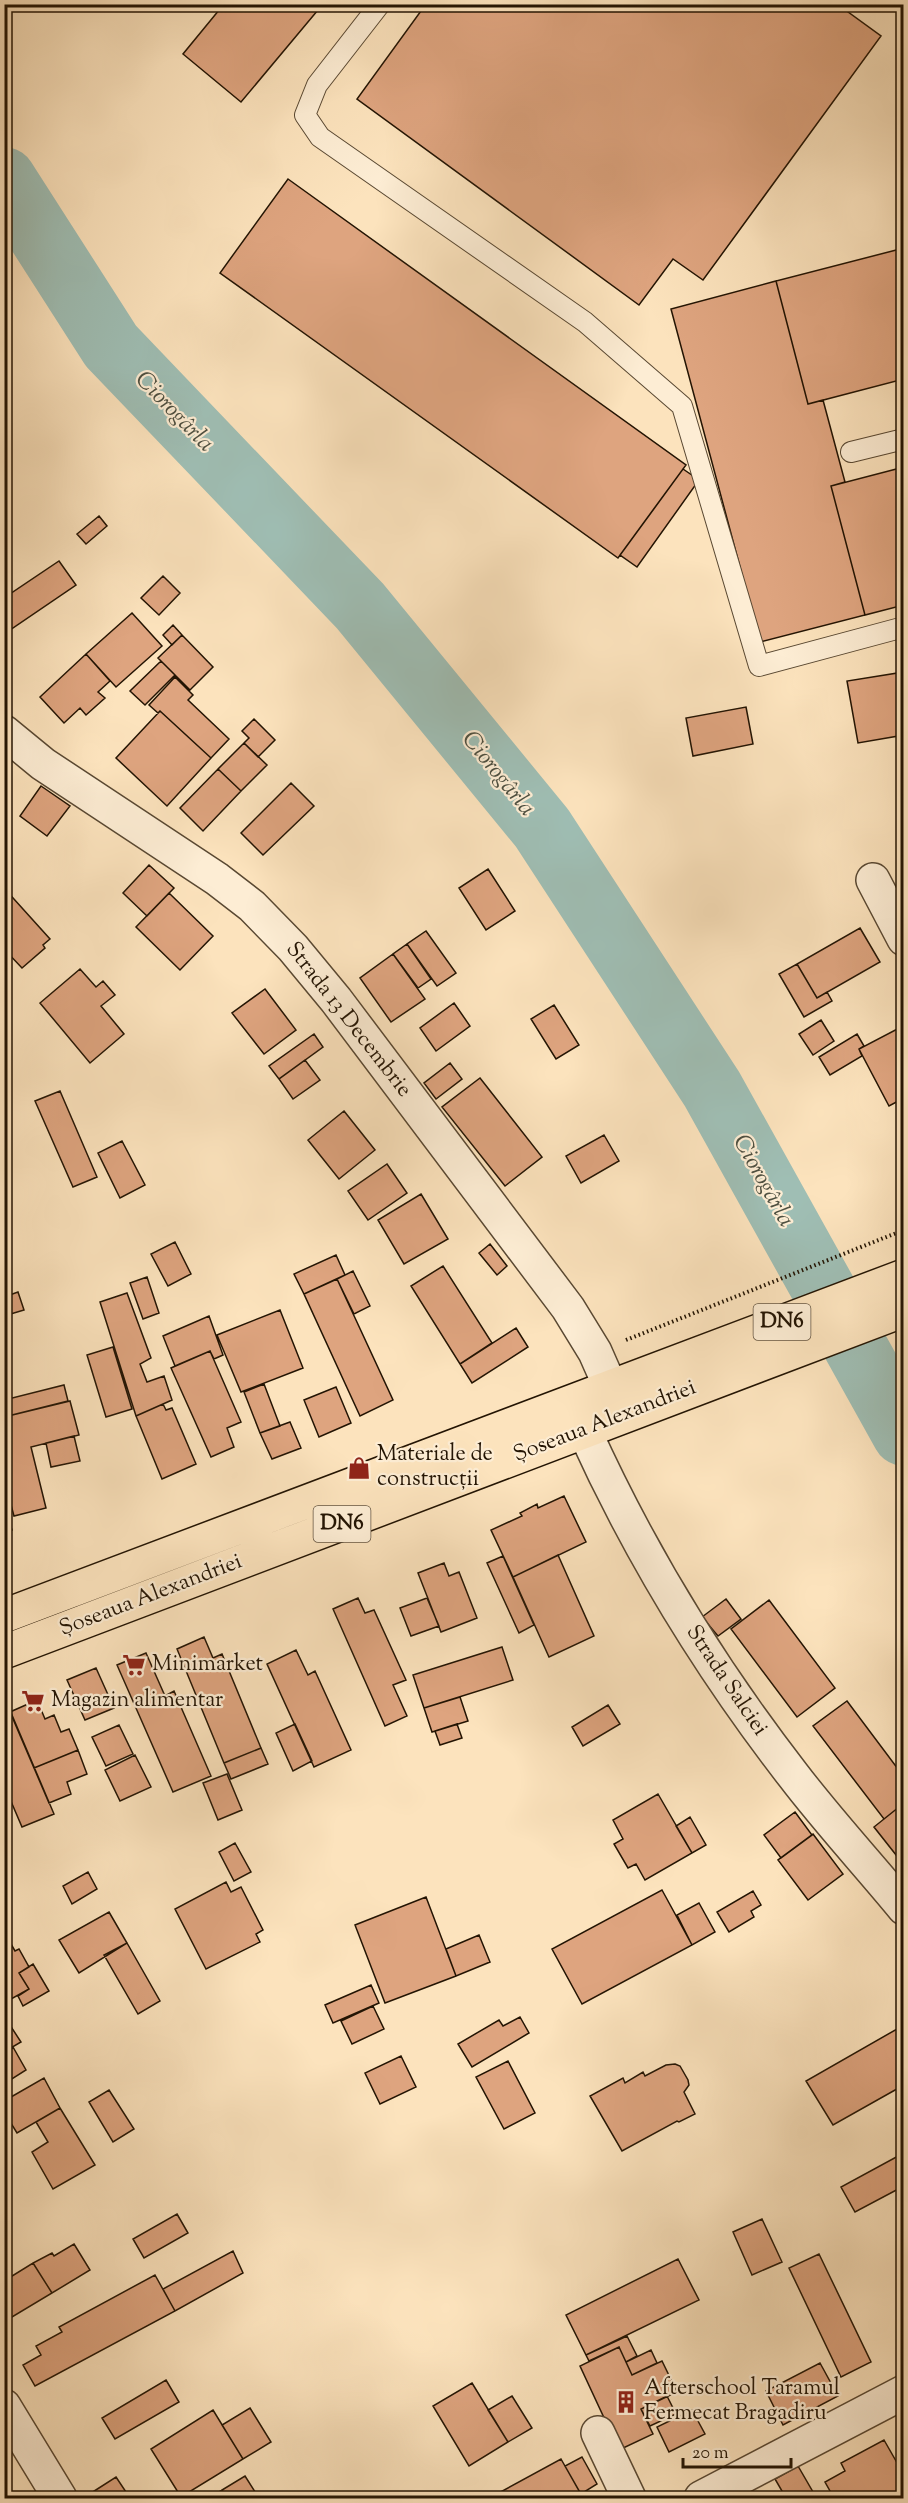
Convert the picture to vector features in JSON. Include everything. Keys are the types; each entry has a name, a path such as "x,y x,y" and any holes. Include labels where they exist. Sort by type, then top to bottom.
{"highway":[{"name":"Șoseaua Alexandriei","path":"4,1652 584,1430 670,1380 903,1276"},
{"name":"Șoseaua Alexandriei","path":"4,1616 610,1386 670,1380 903,1310"}],"street":[{"name":"Strada 13 Decembrie","path":"4,732 43,764 217,879 252,906 292,948 336,1000 568,1308 595,1352 610,1386"},
{"path":"873,880 903,939"},
{"name":"Strada Salciei","path":"584,1430 639,1541 668,1593 713,1663 794,1776 903,1908"},
{"path":"700,2499 903,2392"},
{"path":"4,2406 60,2499"},
{"path":"598,2433 629,2499"}],"lane":[{"path":"380,4 317,85 305,115 320,137 585,322 682,406 759,666 903,627"},
{"path":"851,452 903,439"}],"path":[{"path":"641,1334 903,1230"}],"building":[{"path":"224,4 323,4 241,102 183,54"},
{"path":"426,4 837,4 881,36 703,280 673,259 639,305 357,99"},
{"path":"288,179 686,465 618,558 220,273"},
{"path":"904,248 904,379 808,404 776,281"},
{"path":"776,281 808,404 823,400 845,482 831,486 865,615 760,642 671,309"},
{"path":"904,467 904,605 865,615 831,486"},
{"path":"683,469 699,480 637,567 620,555"},
{"path":"99,516 107,526 86,544 77,534"},
{"path":"59,561 76,585 4,634 4,607 11,602 7,596"},
{"path":"163,576 180,593 159,615 141,598"},
{"path":"132,613 162,646 116,687 86,654"},
{"path":"173,625 182,635 172,645 163,635"},
{"path":"182,635 213,667 190,690 158,658"},
{"path":"86,654 110,681 98,692 105,698 86,715 80,708 64,723 40,697"},
{"path":"161,661 175,675 145,705 130,691"},
{"path":"904,672 904,735 858,743 847,681"},
{"path":"175,677 193,695 188,700 229,739 211,758 160,711 158,713 149,705"},
{"path":"746,707 753,744 693,756 686,718"},
{"path":"160,711 211,758 167,806 116,758"},
{"path":"254,719 275,740 258,757 244,743 249,738 242,731"},
{"path":"244,743 267,765 241,791 218,769"},
{"path":"218,769 241,791 203,831 180,808"},
{"path":"291,783 314,806 263,855 241,833"},
{"path":"41,786 70,806 47,836 20,816"},
{"path":"149,865 174,888 147,916 123,893"},
{"path":"488,869 515,911 486,930 459,888"},
{"path":"4,888 50,939 43,945 45,948 22,968 4,949"},
{"path":"169,893 213,936 180,970 136,927"},
{"path":"860,928 880,962 817,998 797,964"},
{"path":"426,931 456,973 437,986 407,944"},
{"path":"407,944 431,979 418,988 393,954"},
{"path":"393,954 425,999 391,1022 360,978"},
{"path":"797,964 817,998 827,992 832,1001 804,1017 779,974"},
{"path":"80,969 96,987 103,981 115,995 101,1006 124,1034 90,1063 40,1003"},
{"path":"265,989 296,1030 264,1054 232,1013"},
{"path":"454,1003 470,1026 436,1051 420,1028"},
{"path":"554,1005 579,1045 556,1059 531,1019"},
{"path":"821,1020 834,1041 813,1055 799,1034"},
{"path":"903,1026 904,1098 889,1106 859,1049"},
{"path":"314,1034 323,1047 279,1079 269,1066"},
{"path":"857,1034 864,1046 859,1049 862,1056 830,1075 819,1057"},
{"path":"305,1060 320,1080 293,1099 279,1079"},
{"path":"450,1063 462,1079 436,1099 424,1083"},
{"path":"480,1078 542,1157 505,1186 442,1107"},
{"path":"60,1091 97,1177 73,1187 35,1101"},
{"path":"344,1111 375,1150 339,1179 308,1140"},
{"path":"604,1135 619,1161 581,1183 566,1156"},
{"path":"122,1141 145,1185 120,1198 98,1153"},
{"path":"387,1164 407,1193 368,1220 348,1191"},
{"path":"421,1194 448,1239 404,1264 378,1220"},
{"path":"175,1242 191,1274 168,1286 151,1254"},
{"path":"490,1244 507,1266 497,1275 479,1253"},
{"path":"336,1255 345,1275 304,1294 294,1274"},
{"path":"443,1266 492,1343 460,1364 411,1286"},
{"path":"353,1271 370,1306 354,1314 337,1279"},
{"path":"147,1277 159,1313 143,1319 130,1283"},
{"path":"337,1279 393,1400 360,1416 304,1294"},
{"path":"18,1292 24,1310 4,1316 4,1297"},
{"path":"127,1293 151,1358 140,1364 147,1382 164,1376 172,1400 136,1416 100,1302"},
{"path":"280,1310 303,1368 241,1392 217,1335"},
{"path":"209,1316 223,1355 214,1359 210,1351 175,1366 163,1336"},
{"path":"516,1328 528,1347 472,1383 460,1364"},
{"path":"113,1347 132,1409 106,1417 87,1355"},
{"path":"210,1351 241,1422 227,1428 234,1447 211,1457 171,1368"},
{"path":"264,1384 280,1426 260,1433 244,1392"},
{"path":"64,1385 68,1401 4,1417 4,1400"},
{"path":"336,1387 351,1423 319,1437 304,1400"},
{"path":"70,1401 79,1435 31,1447 46,1508 14,1516 4,1479 4,1417"},
{"path":"163,1404 166,1410 172,1408 196,1464 162,1479 136,1416"},
{"path":"290,1422 301,1448 272,1459 260,1433"},
{"path":"74,1436 80,1461 51,1467 46,1443"},
{"path":"564,1496 586,1542 513,1577 491,1530 522,1516 520,1513 537,1504 538,1508"},
{"path":"4,1506 12,1530 4,1532"},
{"path":"558,1555 594,1636 549,1657 513,1577"},
{"path":"503,1556 534,1625 519,1633 487,1563"},
{"path":"444,1563 449,1576 459,1572 477,1618 441,1632 418,1573"},
{"path":"358,1598 365,1613 374,1610 406,1680 393,1685 407,1716 385,1726 333,1609"},
{"path":"427,1598 439,1626 411,1636 400,1608"},
{"path":"726,1599 741,1619 718,1636 702,1617"},
{"path":"769,1600 835,1688 797,1717 731,1629"},
{"path":"204,1637 213,1658 222,1654 261,1748 224,1763 177,1649"},
{"path":"502,1647 513,1680 424,1708 413,1675"},
{"path":"296,1650 308,1675 315,1671 351,1750 314,1767 267,1664"},
{"path":"146,1653 165,1696 174,1691 211,1776 173,1792 117,1665"},
{"path":"96,1668 114,1708 85,1720 67,1680"},
{"path":"460,1697 468,1721 432,1732 424,1708"},
{"path":"37,1700 45,1719 54,1715 61,1732 69,1729 78,1750 34,1768 10,1712"},
{"path":"847,1701 904,1777 904,1803 884,1819 813,1726"},
{"path":"608,1705 620,1724 583,1746 572,1727"},
{"path":"9,1708 54,1814 22,1827 4,1785 4,1710"},
{"path":"295,1724 312,1761 293,1771 276,1733"},
{"path":"457,1724 462,1738 440,1745 435,1731"},
{"path":"119,1725 133,1754 106,1766 92,1737"},
{"path":"261,1748 268,1764 231,1779 224,1763"},
{"path":"78,1750 87,1774 67,1782 71,1794 49,1803 34,1768"},
{"path":"135,1755 151,1787 120,1801 105,1770"},
{"path":"227,1774 242,1810 218,1820 203,1783"},
{"path":"658,1794 692,1853 645,1880 636,1864 628,1868 614,1844 623,1839 613,1820"},
{"path":"904,1803 904,1865 874,1827"},
{"path":"795,1812 812,1835 781,1858 764,1835"},
{"path":"690,1817 706,1845 692,1853 676,1826"},
{"path":"813,1834 843,1874 808,1900 778,1860"},
{"path":"235,1843 251,1872 234,1881 219,1852"},
{"path":"88,1872 97,1889 72,1904 63,1886"},
{"path":"226,1882 231,1892 241,1887 263,1930 256,1934 260,1942 206,1969 175,1909"},
{"path":"662,1890 692,1945 582,2004 552,1949"},
{"path":"753,1891 761,1905 751,1911 754,1917 729,1932 717,1912"},
{"path":"426,1897 456,1976 385,2003 355,1925"},
{"path":"699,1903 715,1932 692,1945 677,1915"},
{"path":"109,1912 127,1943 79,1973 59,1940"},
{"path":"4,1932 15,1951 19,1949 29,1967 19,1973 29,1989 4,2003"},
{"path":"479,1935 490,1962 456,1976 446,1949"},
{"path":"127,1943 160,2001 138,2014 104,1955"},
{"path":"33,1964 49,1991 23,2006 18,1996 29,1989 19,1973"},
{"path":"371,1985 379,2003 333,2023 325,2005"},
{"path":"373,2006 384,2029 352,2044 341,2021"},
{"path":"4,2016 21,2042 4,2052"},
{"path":"520,2017 529,2033 472,2067 458,2044 499,2020 503,2026"},
{"path":"904,2025 904,2085 833,2125 806,2081"},
{"path":"13,2047 26,2070 4,2084 4,2052"},
{"path":"401,2056 416,2087 380,2104 365,2073"},
{"path":"508,2061 535,2113 504,2129 476,2077"},
{"path":"666,2065 680,2066 688,2080 689,2085 684,2092 695,2114 677,2121 622,2151 590,2096 623,2078 625,2083 643,2072 645,2076"},
{"path":"44,2078 60,2108 17,2133 4,2112 4,2101"},
{"path":"109,2090 134,2129 113,2142 89,2102"},
{"path":"60,2108 95,2165 53,2189 32,2152 48,2142 36,2122"},
{"path":"900,2155 904,2160 904,2186 855,2212 841,2187"},
{"path":"177,2214 188,2233 144,2258 133,2239"},
{"path":"762,2219 782,2262 752,2275 733,2232"},
{"path":"74,2244 90,2270 52,2293 33,2263 52,2253 54,2256"},
{"path":"233,2251 243,2273 175,2311 163,2289"},
{"path":"819,2254 871,2362 841,2377 789,2268"},
{"path":"678,2259 699,2300 586,2355 566,2315"},
{"path":"33,2263 52,2293 7,2320 4,2316 4,2281"},
{"path":"155,2275 175,2311 35,2386 23,2365 41,2355 36,2346 62,2332 59,2327"},
{"path":"627,2336 637,2356 626,2362 619,2347 589,2361 586,2355"},
{"name":"Afterschool Taramul Fermecat Bragadiru","path":"619,2347 632,2375 662,2361 677,2392 641,2409 653,2434 619,2450 580,2366"},
{"path":"651,2350 657,2363 632,2375 626,2362"},
{"path":"820,2363 838,2396 783,2425 766,2391"},
{"path":"166,2380 179,2402 115,2439 102,2418"},
{"path":"472,2383 508,2442 469,2466 433,2406"},
{"path":"512,2396 532,2428 508,2442 488,2410"},
{"path":"667,2396 676,2414 650,2426 641,2409"},
{"path":"250,2408 271,2442 243,2459 222,2425"},
{"path":"213,2410 243,2459 181,2497 151,2449"},
{"path":"692,2410 705,2434 669,2452 657,2427"},
{"path":"884,2440 904,2475 904,2491 890,2498 834,2498 825,2482 845,2471 841,2463"},
{"path":"582,2457 597,2484 581,2494 565,2466"},
{"path":"561,2459 583,2498 498,2498 495,2495"},
{"path":"798,2466 813,2492 801,2498 786,2498 775,2479"},
{"path":"245,2476 259,2498 228,2498 222,2490"},
{"path":"116,2477 130,2498 91,2498 88,2495"},
{"path":"222,2490 228,2498 209,2498"}],"waterway":[{"name":"Ciorogârla","path":"4,179 111,346 360,606 542,828 712,1089 904,1434"}],"place":[{"name":"Materiale de construcții","path":"359,1468"},
{"name":"Minimarket","path":"134,1665"},
{"name":"Magazin alimentar","path":"33,1701"},
{"name":"Afterschool Taramul Fermecat Bragadiru","path":"626,2402"}]}
